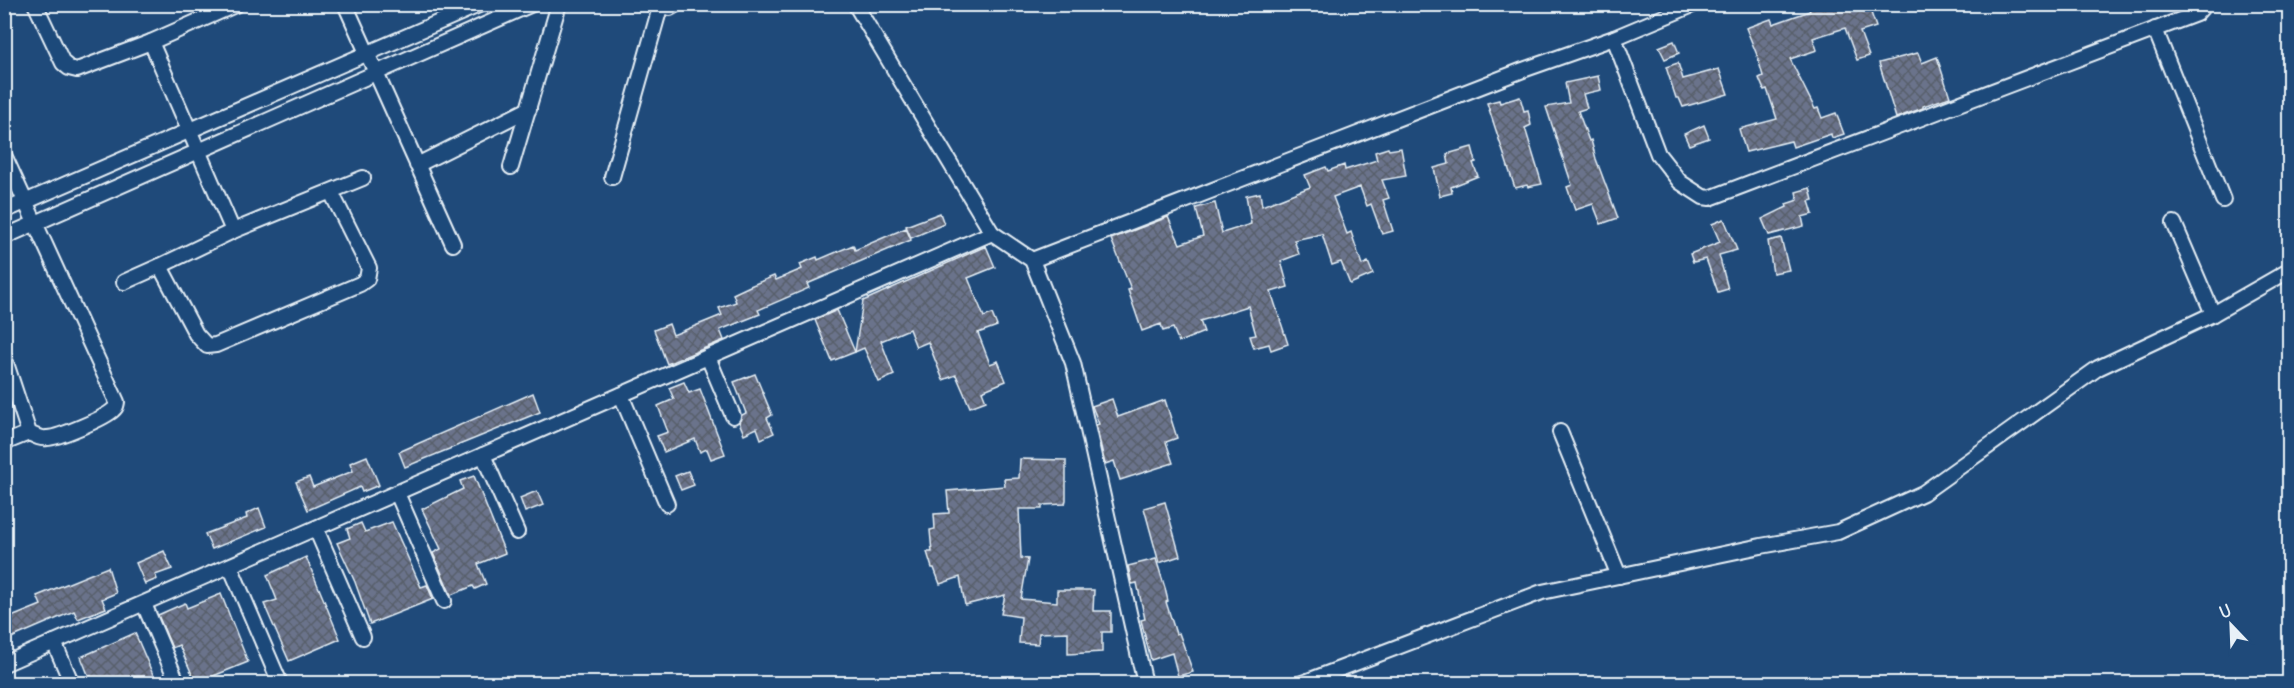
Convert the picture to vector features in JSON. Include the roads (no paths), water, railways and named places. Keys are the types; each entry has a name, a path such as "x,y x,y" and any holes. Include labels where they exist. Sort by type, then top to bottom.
{"street":[{"path":"35,4 63,63 77,70 88,68 237,4"},
{"path":"345,4 453,244"},
{"path":"4,211 481,4"},
{"path":"4,237 532,4"},
{"path":"511,167 559,4"},
{"path":"612,177 657,5 670,8 677,4"},
{"path":"855,4 992,233 1032,260 1073,363 1145,684"},
{"path":"1032,260 1523,70 1614,38 1695,4"},
{"path":"1614,38 1658,154 1680,182 1703,197 1710,198 2196,14 2205,4"},
{"path":"2155,29 2223,200"},
{"path":"151,42 233,231"},
{"path":"417,165 529,109"},
{"path":"4,155 117,402 114,410 50,439 37,437 29,432 4,357"},
{"path":"124,282 233,231 363,178"},
{"path":"160,266 196,334 207,346 216,345 360,284 367,279 369,268 331,192"},
{"path":"2174,223 2211,309"},
{"path":"4,664 992,233"},
{"path":"1300,684 1542,592 1838,532 1923,493 2098,368 2289,270"},
{"path":"708,357 733,416"},
{"path":"621,395 667,504"},
{"path":"4,443 29,432"},
{"path":"1560,432 1619,576"},
{"path":"483,455 517,532"},
{"path":"397,493 444,601"},
{"path":"316,529 363,637"},
{"path":"230,566 280,683"},
{"path":"144,604 178,684"},
{"path":"54,642 72,684"}]}
